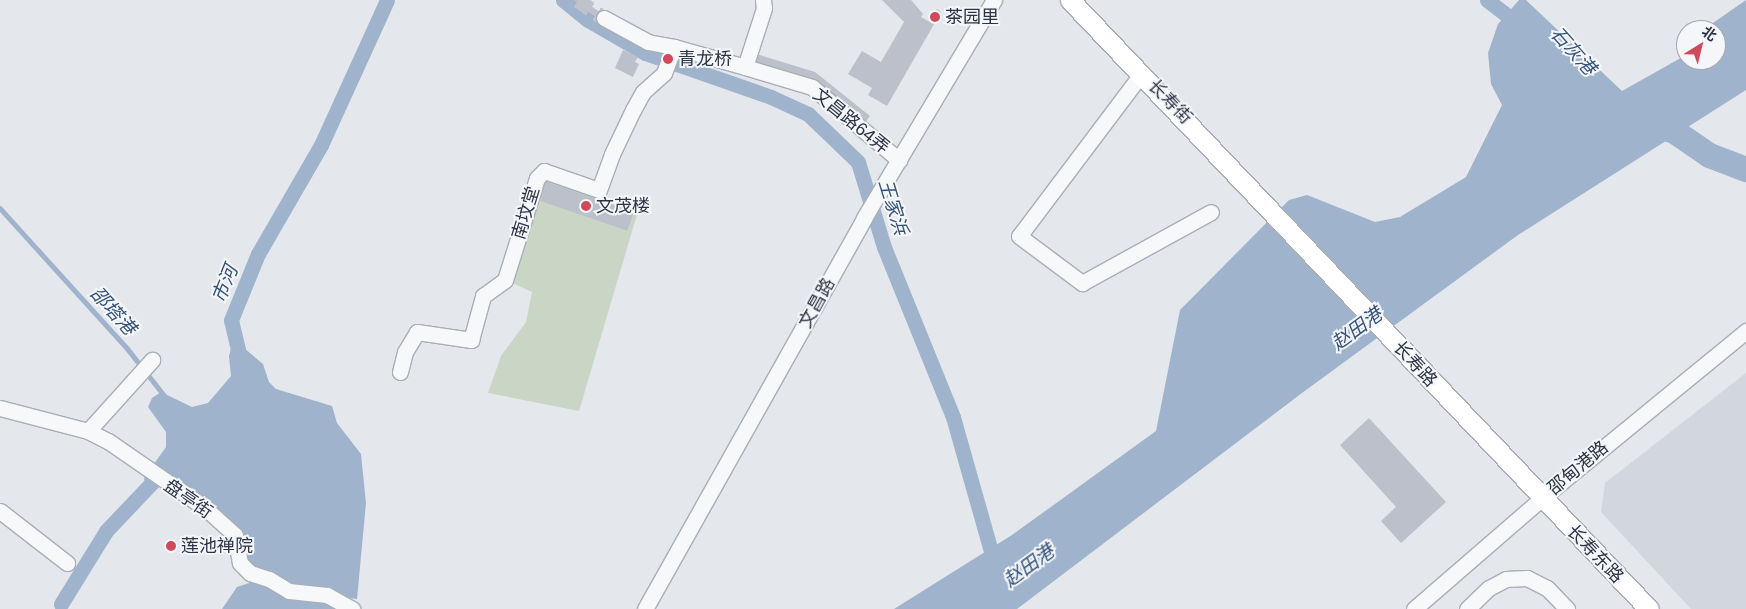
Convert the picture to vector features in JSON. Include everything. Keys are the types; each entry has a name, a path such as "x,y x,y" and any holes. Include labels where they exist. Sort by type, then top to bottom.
{"main road":[{"name":"长寿街","path":"1070,0 1269,206"},
{"name":"长寿路","path":"1269,206 1542,498"},
{"name":"长寿东路","path":"1542,498 1649,609"}],"street":[{"path":"744,67 764,8 763,0"},
{"name":"文昌路","path":"645,609 864,218 994,0"},
{"name":"文昌路64弄","path":"604,18 648,42 672,50 744,67 812,87 899,160"},
{"name":"南坟堂","path":"400,372 405,352 417,332 471,340 482,296 505,280 537,178 544,171 599,190 612,154 642,92 664,71 672,50"},
{"path":"1142,73 1019,236 1082,283 1211,212"},
{"name":"邵甸港路","path":"1414,609 1542,498 1746,331"},
{"path":"88,431 146,366"},
{"name":"盘亭街","path":"0,408 88,431 108,441 165,483 205,508 234,535 240,563 250,573 270,579 289,590 327,595 352,609"},
{"path":"0,511 67,563"},
{"path":"1467,609 1489,588 1506,579 1527,578 1547,588 1567,609"}],"shaded area":[{"path":"1746,373 1746,609 1691,609 1601,512 1605,483"}],"green space":[{"path":"542,176 638,211 579,411 488,393 501,356 526,322 532,292 508,281"}],"water":[{"name":"赵田港","path":"1519,0 1526,0 1622,91 1676,61 1676,70 1726,70 1726,20 1717,20 1746,0 1746,90 1518,235 1302,393 1017,609 894,609 1012,535 1156,431 1180,310 1289,200 1307,195 1375,222 1400,217 1466,177 1502,105 1491,84 1488,53 1498,24"},
{"path":"238,343 263,364 269,382 276,389 332,406 337,423 361,454 366,503 357,599 349,598 347,609 222,609 237,587 249,583 252,571 241,559 236,534 164,478 155,488 145,483 144,478 166,447 166,432 148,407 152,398 161,392 192,407 208,403 231,376 229,356 232,344"}],"building":[{"path":"574,0 583,0 605,16 602,21"},
{"path":"882,0 911,0 923,14 921,17 930,22 937,9 941,12 887,106 868,95 872,88 848,74 862,51 881,62 904,22"},
{"path":"623,50 638,57 635,62 639,64 633,77 615,68"},
{"path":"753,53 815,72 870,116 862,126 809,82 749,66"},
{"name":"文茂楼","path":"544,181 634,212 627,231 537,200"},
{"path":"1369,418 1446,502 1401,543 1381,521 1396,507 1340,445"}],"waterway":[{"name":"市河","path":"241,362 231,320 258,254 321,145 387,0"},
{"name":"王家浜","path":"563,0 588,20 645,53 771,97 808,114 858,162 884,247 953,417 996,569"},
{"name":"石灰港","path":"1487,0 1521,26"},
{"path":"1645,123 1674,131 1709,155 1746,169"},
{"name":"邵塔港","path":"0,208 127,348 164,395"},
{"name":"市河","path":"61,604 106,531 163,471"}],"tunnel":[{"path":"578,0 604,18"}],"place":[{"name":"茶园里","path":"935,17"},
{"name":"青龙桥","path":"668,59"},
{"name":"文茂楼","path":"586,206"},
{"name":"莲池禅院","path":"171,546"}]}
